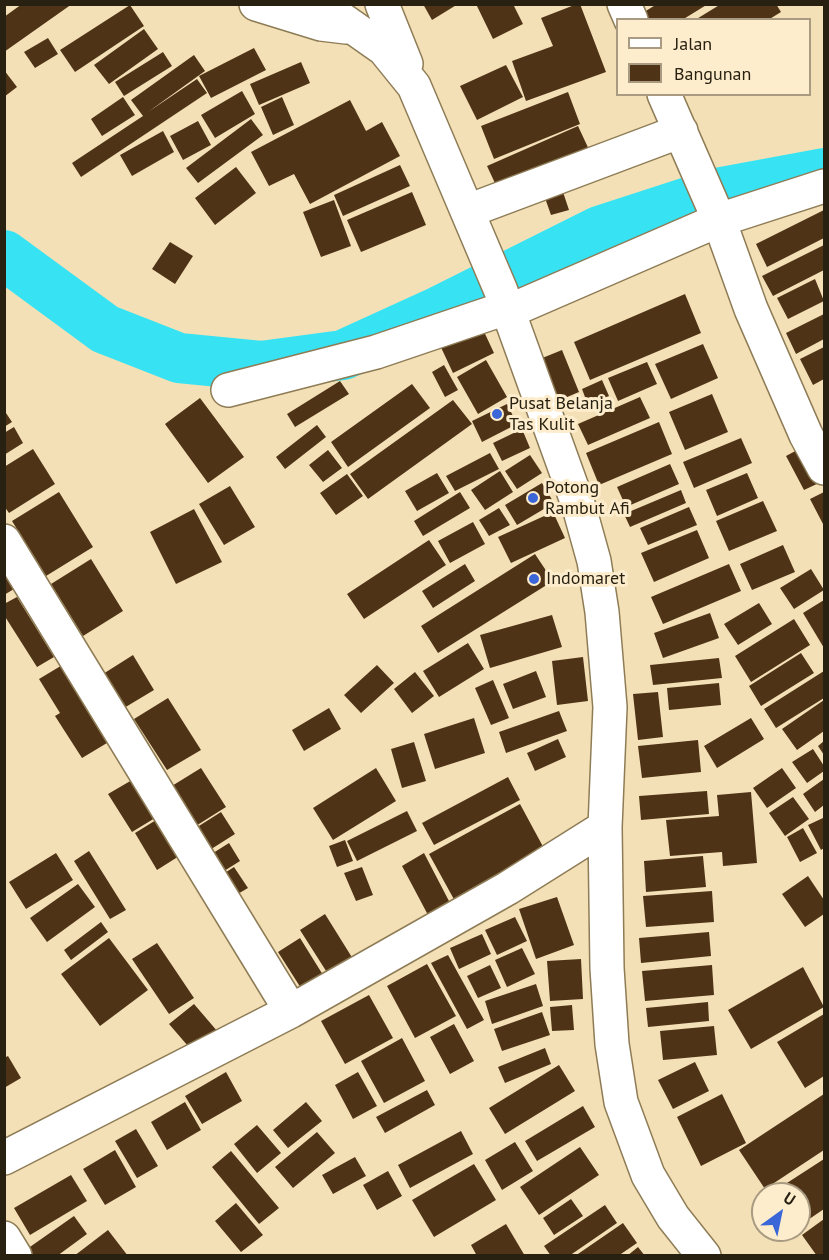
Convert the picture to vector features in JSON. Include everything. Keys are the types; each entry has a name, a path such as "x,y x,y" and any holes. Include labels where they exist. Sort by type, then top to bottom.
{"street":[{"path":"256,4 321,24 351,27"},
{"path":"320,4 384,49 414,86"},
{"path":"382,4 505,304 579,507 594,561 602,612 610,708 606,827 607,968 612,1044 621,1102 648,1175 673,1217 704,1256"},
{"path":"624,4 630,18"},
{"path":"665,96 716,215 751,309 806,435 825,468"},
{"path":"469,214 684,138"},
{"path":"228,390 376,352 505,304 716,215 825,186"},
{"path":"4,541 291,1011"},
{"path":"4,1158 291,1011 508,888 606,827"},
{"path":"4,1238 15,1256"}],"building":[{"path":"22,4 72,4 4,52 4,17"},
{"path":"423,4 458,4 432,20"},
{"path":"476,4 513,4 523,24 493,39"},
{"path":"580,4 606,72 526,101 512,61 553,46 541,18"},
{"path":"657,4 708,4 685,18 643,18 641,14"},
{"path":"721,4 776,4 781,12 771,18 698,18"},
{"path":"130,5 144,26 75,72 60,50"},
{"path":"144,29 158,49 109,84 94,65"},
{"path":"48,38 58,54 35,68 24,52"},
{"path":"254,48 266,70 211,98 199,76"},
{"path":"163,52 172,66 124,96 115,82"},
{"path":"194,55 205,71 148,112 197,79 207,93 81,177 72,163 143,116 131,100"},
{"path":"301,62 310,83 259,105 250,84"},
{"path":"506,65 523,97 477,120 460,86"},
{"path":"4,70 17,87 4,97"},
{"path":"242,91 255,114 215,138 201,115"},
{"path":"568,92 580,124 494,159 481,126"},
{"path":"123,97 135,115 102,136 91,119"},
{"path":"282,97 294,125 273,135 261,107"},
{"path":"350,100 366,131 382,122 400,156 310,204 294,174 269,186 251,152"},
{"path":"251,119 263,135 198,183 186,168"},
{"path":"198,121 211,145 183,160 170,136"},
{"path":"578,126 592,156 501,196 487,166"},
{"path":"163,131 174,152 132,176 120,155"},
{"path":"400,165 410,186 343,216 334,195"},
{"path":"236,167 256,193 215,225 195,198"},
{"path":"412,192 426,225 361,252 347,220"},
{"path":"563,192 569,210 551,215 545,198"},
{"path":"334,200 351,246 321,257 303,212"},
{"path":"824,210 824,238 767,267 756,244"},
{"path":"170,242 193,256 175,284 152,269"},
{"path":"824,245 824,270 773,296 762,276"},
{"path":"815,279 824,301 788,319 777,298"},
{"path":"685,294 701,333 590,380 574,342"},
{"path":"824,314 824,339 796,354 786,333"},
{"path":"479,321 494,353 453,373 438,341"},
{"path":"703,344 718,378 671,399 655,364"},
{"path":"824,347 824,379 813,385 800,359"},
{"path":"562,350 579,392 553,403 535,361"},
{"path":"486,360 507,397 478,414 457,377"},
{"path":"647,362 657,384 618,401 608,378"},
{"path":"444,365 458,390 445,397 432,372"},
{"path":"602,380 609,396 588,405 582,389"},
{"path":"340,381 349,394 295,427 287,414"},
{"path":"412,384 430,408 348,467 331,442"},
{"path":"712,394 728,432 685,450 669,412"},
{"path":"640,397 650,418 588,445 578,424"},
{"path":"200,398 244,457 208,483 165,424"},
{"path":"453,400 472,424 368,499 350,474"},
{"path":"507,404 517,424 482,442 472,421"},
{"path":"4,410 12,422 4,427"},
{"path":"659,422 672,454 599,485 586,453"},
{"path":"317,425 326,437 285,469 276,457"},
{"path":"14,427 23,443 4,455 4,433"},
{"path":"522,429 530,448 502,461 493,443"},
{"path":"741,438 752,463 694,488 683,462"},
{"path":"803,447 821,482 804,490 786,456"},
{"path":"33,449 55,484 9,513 4,506 4,467"},
{"path":"328,450 342,468 323,482 309,465"},
{"path":"490,453 499,469 455,491 446,476"},
{"path":"530,455 542,473 517,489 505,471"},
{"path":"670,464 679,484 626,507 617,487"},
{"path":"500,471 513,492 485,510 471,490"},
{"path":"437,473 449,493 417,511 405,491"},
{"path":"747,473 758,498 717,516 706,490"},
{"path":"347,474 363,496 336,515 320,493"},
{"path":"542,483 554,503 517,525 505,505"},
{"path":"230,486 255,527 224,545 199,504"},
{"path":"681,490 686,503 630,527 624,514"},
{"path":"59,492 93,547 46,576 12,521"},
{"path":"460,492 470,508 423,536 414,521"},
{"path":"824,492 824,523 823,524 810,499"},
{"path":"763,501 777,531 729,551 716,521"},
{"path":"689,507 697,525 648,545 640,528"},
{"path":"499,508 510,525 489,536 479,520"},
{"path":"194,509 222,562 176,584 150,532"},
{"path":"553,512 565,538 511,563 498,537"},
{"path":"473,522 485,544 450,563 438,541"},
{"path":"697,530 709,558 654,582 641,553"},
{"path":"429,540 446,565 364,619 347,594"},
{"path":"783,545 795,572 752,590 740,564"},
{"path":"535,554 553,581 438,653 421,626"},
{"path":"91,559 123,611 83,636 51,584"},
{"path":"465,564 475,581 433,608 422,591"},
{"path":"729,564 741,591 663,624 651,597"},
{"path":"811,569 824,590 794,609 780,588"},
{"path":"4,573 14,589 4,595"},
{"path":"17,597 54,657 37,667 4,615 4,604"},
{"path":"824,600 824,648 803,613"},
{"path":"759,603 772,624 738,645 724,624"},
{"path":"710,613 719,638 663,658 654,633"},
{"path":"552,615 562,647 490,668 480,635"},
{"path":"794,619 810,645 751,682 735,656"},
{"path":"468,643 484,669 439,697 423,671"},
{"path":"801,653 814,673 761,706 749,686"},
{"path":"133,655 154,690 124,708 103,674"},
{"path":"583,657 588,701 557,705 552,661"},
{"path":"719,658 722,678 653,685 650,665"},
{"path":"64,664 112,740 82,758 55,716 60,713 39,679"},
{"path":"377,665 394,683 361,713 344,695"},
{"path":"536,671 546,697 513,709 503,684"},
{"path":"824,671 824,698 776,728 764,709"},
{"path":"415,672 434,696 412,713 394,689"},
{"path":"493,680 509,718 491,725 475,688"},
{"path":"719,683 721,705 669,710 667,688"},
{"path":"658,692 663,737 638,740 633,694"},
{"path":"168,698 201,750 167,770 134,719"},
{"path":"824,700 824,731 797,750 782,729"},
{"path":"329,708 341,729 304,751 292,730"},
{"path":"559,711 567,731 506,753 499,732"},
{"path":"474,718 485,753 435,769 424,734"},
{"path":"751,718 764,739 717,768 704,746"},
{"path":"558,739 566,757 535,771 527,753"},
{"path":"698,740 701,772 642,778 638,746"},
{"path":"824,741 824,755 818,746"},
{"path":"414,742 426,781 402,788 391,749"},
{"path":"813,749 824,766 824,771 807,783 792,762"},
{"path":"201,768 226,807 191,829 167,789"},
{"path":"376,768 396,801 333,840 313,808"},
{"path":"782,768 796,788 767,808 753,788"},
{"path":"508,777 520,800 434,845 422,823"},
{"path":"824,779 824,805 815,812 803,794"},
{"path":"132,780 155,818 132,832 108,794"},
{"path":"707,791 709,814 641,820 639,796"},
{"path":"751,792 757,863 723,866 722,852 670,856 666,820 719,816 717,795"},
{"path":"793,797 809,819 785,836 769,813"},
{"path":"520,804 547,854 456,903 429,854"},
{"path":"407,811 417,831 357,861 347,841"},
{"path":"221,812 235,834 205,853 191,831"},
{"path":"161,817 184,853 157,870 135,833"},
{"path":"823,818 824,848 821,850 808,825"},
{"path":"803,828 817,853 800,862 787,837"},
{"path":"345,840 353,861 337,867 329,846"},
{"path":"229,843 240,861 213,878 202,860"},
{"path":"89,851 126,910 110,919 74,861"},
{"path":"56,853 73,880 26,909 9,882"},
{"path":"424,853 450,903 428,915 402,866"},
{"path":"703,856 706,887 646,892 644,861"},
{"path":"234,867 248,888 229,899 217,878"},
{"path":"362,867 373,895 356,901 344,873"},
{"path":"808,876 824,900 824,914 805,927 782,894"},
{"path":"78,884 95,907 47,942 30,918"},
{"path":"712,891 714,922 646,927 643,896"},
{"path":"557,897 574,945 536,959 519,909"},
{"path":"325,914 353,959 328,974 300,930"},
{"path":"515,917 527,941 497,955 485,930"},
{"path":"101,922 108,932 71,960 64,950"},
{"path":"709,932 711,956 641,963 639,938"},
{"path":"482,934 491,954 459,969 450,948"},
{"path":"109,938 148,990 100,1026 61,974"},
{"path":"300,938 328,983 306,996 278,952"},
{"path":"157,943 194,998 169,1014 132,959"},
{"path":"522,948 535,974 507,987 495,960"},
{"path":"448,955 484,1020 467,1029 431,963"},
{"path":"581,959 583,999 550,1001 547,961"},
{"path":"427,964 456,1016 415,1038 387,986"},
{"path":"490,965 501,988 478,998 467,976"},
{"path":"712,965 714,995 645,1001 642,971"},
{"path":"803,967 824,1007 751,1049 728,1010"},
{"path":"536,984 543,1006 492,1024 485,1001"},
{"path":"369,995 393,1038 345,1064 321,1021"},
{"path":"708,1002 709,1021 648,1027 646,1008"},
{"path":"194,1004 218,1032 194,1053 169,1024"},
{"path":"572,1005 574,1030 552,1031 550,1007"},
{"path":"542,1012 550,1035 502,1051 494,1029"},
{"path":"824,1014 824,1076 805,1088 777,1042"},
{"path":"454,1024 474,1061 450,1074 430,1037"},
{"path":"714,1026 717,1055 663,1060 660,1031"},
{"path":"402,1038 425,1081 384,1103 361,1061"},
{"path":"545,1048 551,1064 505,1083 498,1067"},
{"path":"8,1056 21,1078 4,1088 4,1058"},
{"path":"695,1062 709,1091 673,1109 658,1080"},
{"path":"559,1065 575,1091 505,1134 489,1108"},
{"path":"226,1072 242,1101 202,1124 185,1096"},
{"path":"358,1072 377,1106 353,1119 335,1085"},
{"path":"427,1090 435,1105 385,1133 376,1117"},
{"path":"722,1094 746,1143 701,1166 677,1117"},
{"path":"824,1094 824,1150 776,1182 760,1182 739,1150"},
{"path":"185,1102 201,1130 167,1150 151,1122"},
{"path":"306,1102 322,1121 288,1148 273,1130"},
{"path":"583,1106 595,1127 537,1161 525,1141"},
{"path":"257,1125 281,1153 257,1173 234,1144"},
{"path":"136,1129 158,1166 137,1178 115,1141"},
{"path":"461,1131 473,1154 410,1188 398,1165"},
{"path":"317,1132 335,1153 293,1188 275,1167"},
{"path":"515,1142 533,1171 502,1190 485,1160"},
{"path":"580,1147 599,1175 539,1215 520,1187"},
{"path":"115,1150 136,1187 105,1205 83,1169"},
{"path":"231,1151 279,1208 259,1224 212,1167"},
{"path":"355,1157 366,1176 333,1194 322,1175"},
{"path":"824,1159 824,1209 811,1218 811,1182 789,1182"},
{"path":"474,1164 496,1200 434,1237 412,1200"},
{"path":"388,1171 402,1196 377,1210 363,1185"},
{"path":"71,1175 87,1201 30,1235 14,1208"},
{"path":"571,1199 583,1216 554,1235 543,1218"},
{"path":"236,1203 263,1235 241,1252 215,1221"},
{"path":"605,1205 617,1223 569,1256 551,1256 544,1246"},
{"path":"74,1216 87,1234 57,1256 32,1256 27,1249"},
{"path":"824,1219 824,1256 817,1256 807,1242 811,1242 811,1228"},
{"path":"623,1223 637,1243 618,1256 575,1256"},
{"path":"506,1224 525,1256 477,1256 471,1245"},
{"path":"108,1230 128,1256 74,1256"},
{"path":"638,1247 645,1256 627,1256"}],"waterway":[{"path":"4,255 105,329 179,358 261,366 343,355 435,313 599,231 716,193 824,173"}],"place":[{"name":"Pusat Belanja Tas Kulit","path":"497,414"},
{"name":"Potong Rambut Afi","path":"533,498"},
{"name":"Indomaret","path":"534,579"}]}
